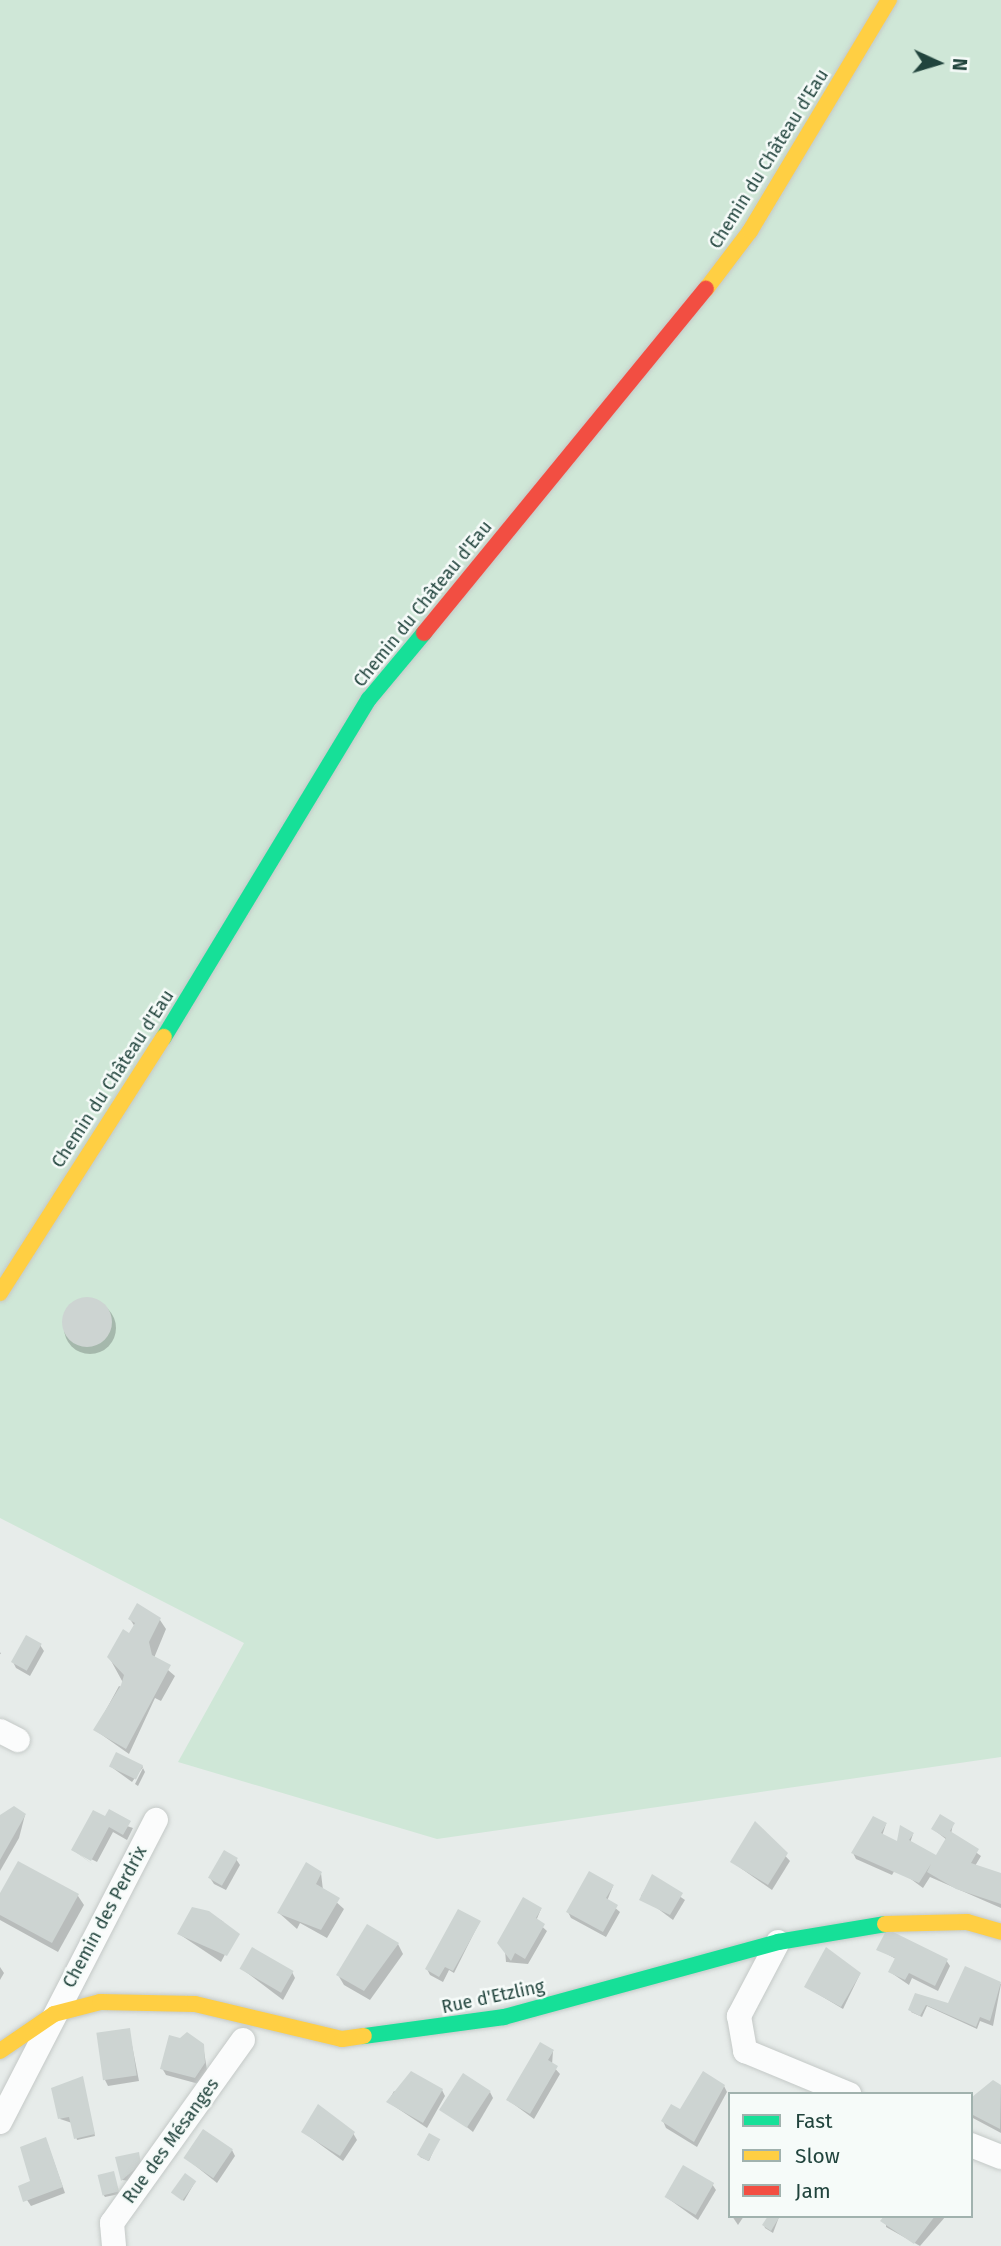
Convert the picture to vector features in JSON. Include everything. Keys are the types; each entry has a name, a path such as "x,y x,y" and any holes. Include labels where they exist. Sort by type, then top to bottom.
{"street":[{"name":"Chemin du Château d'Eau","path":"0,1293 249,905 369,699 654,358 750,231 889,0"},
{"name":"Chemin des Perdrix","path":"0,2122 156,1820"},
{"name":"Rue d'Etzling","path":"0,2051 54,2014 100,2002 195,2004 342,2039 504,2017 778,1942 895,1922 967,1922 1001,1932"},
{"path":"778,1942 739,2016 745,2051 844,2092"},
{"name":"Rue des Mésanges","path":"114,2246 112,2223 243,2040"},
{"path":"973,2146 1001,2157"}],"green space":[{"path":"0,0 1001,0 1001,1757 437,1839 178,1762 244,1643 0,1518"}],"building":[{"path":"87,1297 105,1304 112,1322 105,1340 87,1347 69,1340 62,1322 69,1304"},
{"path":"137,1603 161,1618 149,1642 152,1655 171,1665 126,1749 93,1730 121,1685 124,1675 107,1657 123,1629 129,1633 135,1623 128,1619"},
{"path":"26,1635 42,1644 27,1671 11,1662"},
{"path":"116,1752 143,1765 136,1780 109,1766"},
{"path":"14,1806 26,1814 0,1860 0,1815"},
{"path":"109,1809 131,1821 123,1835 109,1827 91,1861 71,1850 93,1810 105,1816"},
{"path":"940,1814 955,1823 950,1831 979,1849 971,1863 1001,1873 1001,1904 956,1889 927,1872 931,1864 919,1883 851,1853 873,1816 887,1823 881,1833 897,1841 900,1825 914,1833 909,1840 936,1855 946,1838 931,1829"},
{"path":"755,1821 788,1853 768,1885 730,1862"},
{"path":"224,1850 238,1858 222,1886 208,1878"},
{"path":"18,1861 79,1894 52,1943 0,1915 0,1893"},
{"path":"306,1862 322,1872 316,1884 340,1898 321,1930 277,1913"},
{"path":"589,1871 614,1885 606,1898 618,1905 603,1932 566,1912"},
{"path":"652,1874 683,1893 670,1915 639,1900"},
{"path":"523,1897 542,1908 536,1918 545,1924 525,1959 515,1953 511,1961 497,1943"},
{"path":"192,1907 209,1911 240,1934 227,1956 177,1934"},
{"path":"458,1909 481,1921 453,1971 445,1967 439,1977 425,1969"},
{"path":"367,1924 399,1943 364,1991 336,1975"},
{"path":"887,1929 948,1959 935,1986 909,1973 905,1980 888,1972 895,1958 876,1950"},
{"path":"252,1947 294,1971 281,1993 240,1969"},
{"path":"826,1947 861,1973 841,2007 804,1987"},
{"path":"965,1966 1001,1982 990,2021 980,2017 976,2027 926,2005 920,2016 908,2010 915,1993 948,2003"},
{"path":"130,2028 137,2076 103,2080 96,2033"},
{"path":"187,2032 204,2044 205,2063 195,2078 160,2069 169,2035 180,2038"},
{"path":"540,2042 554,2050 548,2060 558,2066 530,2114 506,2100"},
{"path":"411,2071 443,2089 423,2123 386,2102"},
{"path":"703,2071 725,2085 694,2142 661,2121 671,2104 680,2109"},
{"path":"463,2073 491,2091 467,2128 439,2110"},
{"path":"83,2076 95,2134 74,2139 69,2117 58,2119 51,2088"},
{"path":"993,2080 1001,2085 1000,2129 973,2115 973,2096"},
{"path":"318,2104 355,2132 340,2156 301,2132"},
{"path":"203,2129 233,2149 213,2178 183,2158"},
{"path":"429,2133 440,2139 428,2161 417,2155"},
{"path":"46,2137 63,2187 23,2202 18,2186 30,2181 20,2147"},
{"path":"139,2152 141,2164 121,2181 115,2157"},
{"path":"683,2165 714,2183 696,2215 665,2197"},
{"path":"114,2171 119,2191 103,2195 98,2175"},
{"path":"185,2173 196,2181 182,2201 171,2192"},
{"path":"767,2218 779,2218 771,2231 762,2225"},
{"path":"882,2218 934,2218 914,2244 880,2221"}],"traffic: fast":[{"path":"164,1037 369,699 424,633"},
{"path":"364,2036 504,2017 778,1942 885,1924"}],"traffic: slow":[{"path":"706,289 750,231 889,0"},
{"path":"0,1293 164,1037"},
{"path":"885,1924 967,1922 1001,1932"},
{"path":"0,2051 54,2014 100,2002 195,2004 342,2039 364,2036"}],"traffic: jam":[{"path":"424,633 706,289"}]}
